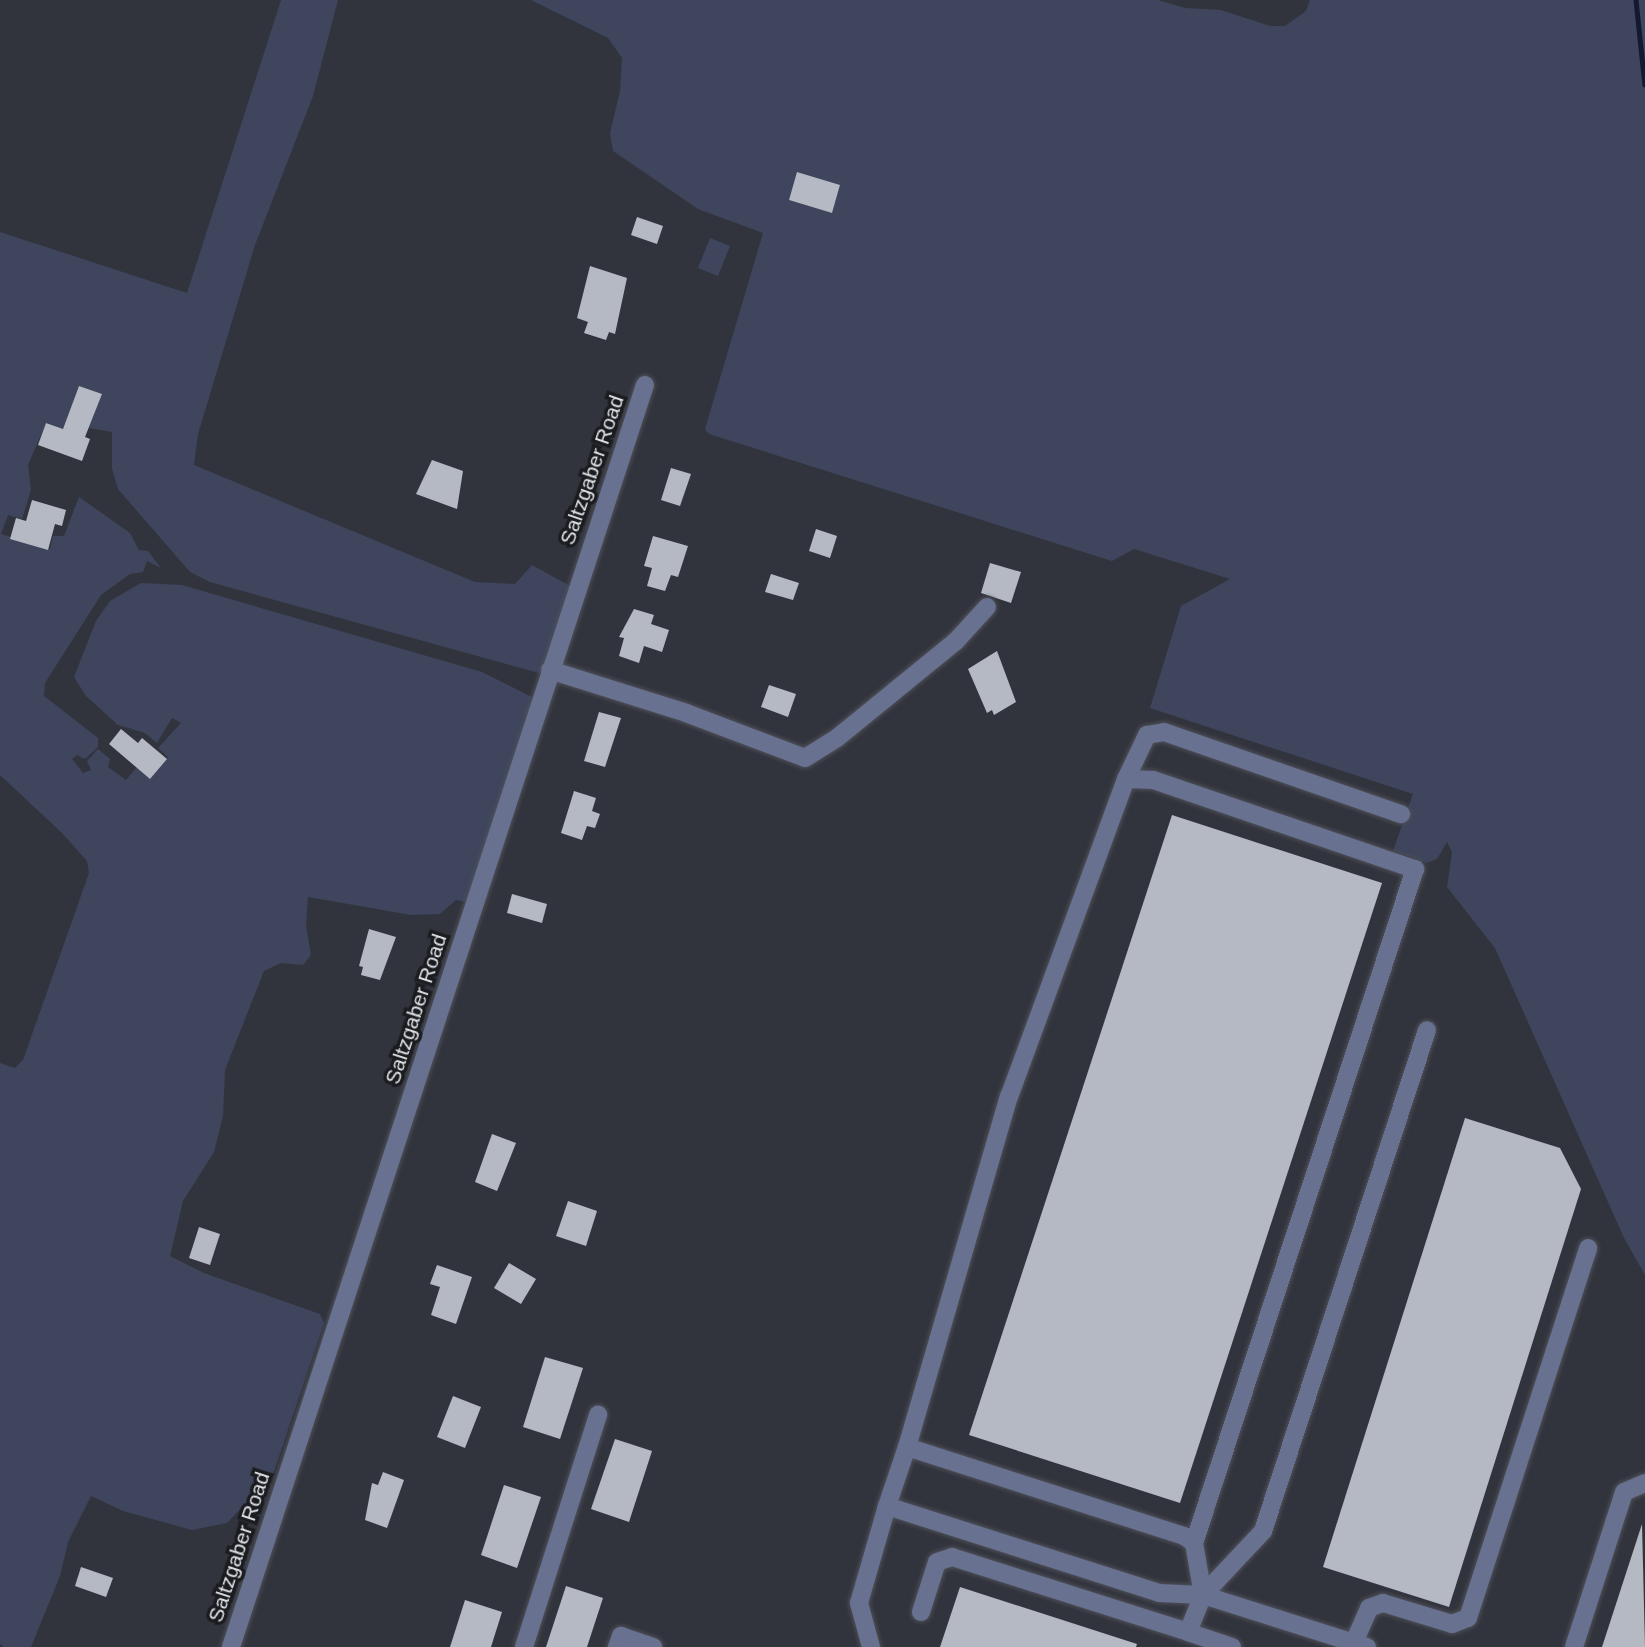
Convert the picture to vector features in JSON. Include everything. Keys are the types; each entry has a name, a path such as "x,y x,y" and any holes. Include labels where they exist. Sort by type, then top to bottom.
{"street":[{"name":"Saltzgaber Road","path":"230,1647 645,385"},
{"path":"550,670 686,713 805,758 837,738 956,641 987,607"},
{"path":"871,1647 859,1603 1009,1097 1126,779 1147,735 1164,732 1401,814"},
{"path":"1126,779 1153,780 1415,869 1194,1543 1203,1595"},
{"path":"1188,1632 1203,1595 1263,1531 1427,1030"},
{"path":"887,1506 1159,1593 1203,1595 1361,1643 1369,1608 1382,1603 1452,1624 1468,1618 1588,1248"},
{"path":"524,1647 598,1415"},
{"path":"907,1447 1184,1536 1194,1543"},
{"path":"1574,1647 1624,1492 1645,1483"},
{"path":"921,1612 937,1562 952,1557 1232,1647"},
{"path":"617,1647 621,1636 653,1647"}],"shaded area":[{"path":"281,0 338,0 313,96 255,245 198,434 194,465 475,582 515,584 532,565 570,586 544,670 539,673 210,582 190,572 118,489 112,469 112,432 89,428 101,394 79,386 63,429 46,423 28,465 31,490 22,519 8,515 1,534 50,549 53,536 64,536 79,497 130,533 139,550 148,551 161,568 147,561 143,572 130,574 101,595 45,683 44,696 98,738 98,747 85,759 77,755 72,759 83,773 91,770 87,761 98,749 110,759 108,767 126,780 137,767 150,779 168,757 158,748 181,723 172,718 157,743 145,733 118,725 86,696 74,677 96,621 110,601 141,583 182,585 482,672 532,697 533,703 467,902 456,900 440,914 411,915 308,897 306,926 311,955 303,965 281,963 264,971 225,1070 223,1116 214,1152 183,1201 170,1256 204,1273 320,1314 324,1323 265,1498 258,1501 254,1495 227,1523 192,1530 123,1511 91,1496 68,1542 60,1576 31,1647 4,1647 0,1644 0,1063 15,1068 23,1060 89,873 87,861 62,833 0,775 0,232 187,293"},
{"path":"531,0 1158,0 1185,8 1221,10 1270,26 1285,26 1306,11 1310,0 1645,0 1645,1275 1624,1238 1495,948 1447,887 1452,852 1447,842 1437,859 1427,863 1393,851 1413,794 1150,708 1181,606 1230,579 1134,549 1112,561 709,434 705,429 763,233 698,209 613,151 610,133 620,91 622,58 608,38","holes":["798,172 840,186 832,213 789,200"]},
{"path":"710,238 730,246 718,276 698,268"}],"building":[{"path":"797,172 840,185 832,213 789,200"},
{"path":"637,217 663,226 657,244 631,235"},
{"path":"590,266 627,278 615,334 609,332 606,340 584,333 588,322 577,318"},
{"path":"79,386 102,394 85,437 90,439 82,461 38,445 46,423 63,429"},
{"path":"432,460 463,471 457,509 416,494"},
{"path":"671,468 691,474 680,506 661,500"},
{"path":"32,500 66,510 62,526 55,524 48,550 10,539 16,518 26,521"},
{"path":"816,529 837,536 830,558 809,551"},
{"path":"653,536 688,546 678,577 671,575 665,591 647,586 652,568 644,566"},
{"path":"990,563 1021,572 1011,603 981,593"},
{"path":"771,574 799,583 793,600 765,592"},
{"path":"634,609 654,615 651,624 669,630 662,652 644,646 639,663 619,656 624,638 619,637"},
{"path":"997,651 1016,702 994,715 992,710 987,713 968,669"},
{"path":"769,685 796,694 788,717 761,707"},
{"path":"599,712 621,718 605,767 584,761"},
{"path":"121,729 138,743 142,738 167,759 150,779 109,744"},
{"path":"574,791 596,798 592,811 600,814 595,828 587,826 582,840 561,833"},
{"path":"1172,815 1382,883 1180,1503 969,1435"},
{"path":"512,894 547,904 542,923 507,913"},
{"path":"369,929 396,937 380,980 361,975 363,967 359,966"},
{"path":"1465,1118 1560,1148 1581,1189 1449,1607 1323,1567"},
{"path":"492,1134 516,1143 497,1191 475,1182"},
{"path":"568,1201 597,1211 586,1246 556,1236"},
{"path":"199,1227 220,1234 210,1265 189,1258"},
{"path":"509,1263 536,1279 521,1304 494,1288"},
{"path":"437,1265 472,1277 456,1324 431,1315 440,1287 430,1284"},
{"path":"545,1357 583,1368 560,1439 523,1427"},
{"path":"453,1396 481,1407 465,1448 437,1437"},
{"path":"615,1439 652,1451 629,1522 591,1509"},
{"path":"383,1472 404,1480 387,1528 365,1520 372,1483 378,1485"},
{"path":"504,1485 541,1497 517,1568 481,1555"},
{"path":"1642,1524 1645,1647 1602,1647"},
{"path":"81,1567 113,1578 106,1597 75,1586"},
{"path":"566,1586 603,1598 587,1647 546,1647"},
{"path":"960,1587 1137,1644 1136,1647 940,1647"},
{"path":"465,1600 502,1612 491,1647 450,1647"}],"waterway":[{"path":"1636,0 1645,85"}]}
